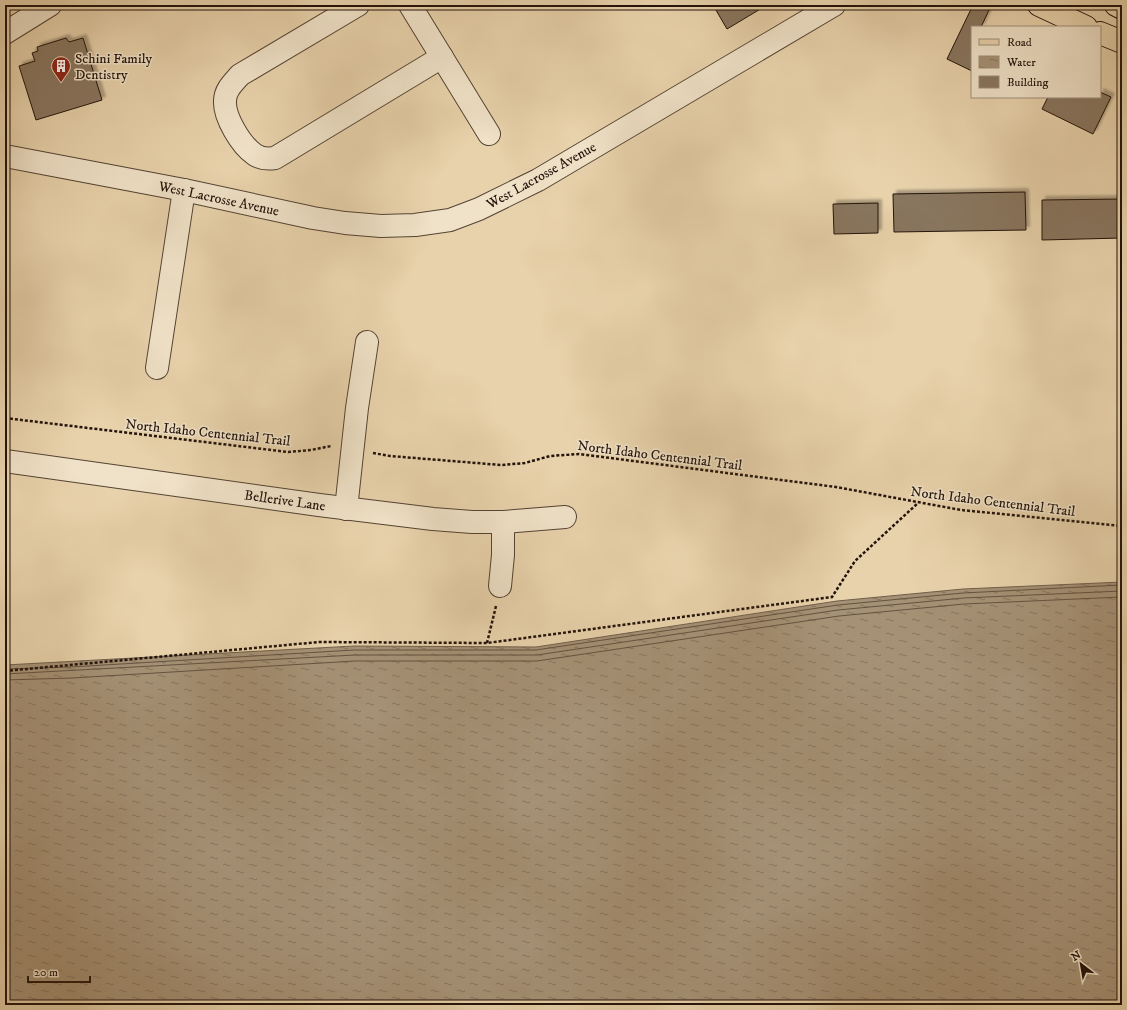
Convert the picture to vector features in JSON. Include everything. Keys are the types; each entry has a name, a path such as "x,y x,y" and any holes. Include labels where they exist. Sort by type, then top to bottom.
{"main road":[{"path":"1039,5 1084,26"},
{"path":"1116,5 1122,8"},
{"path":"1101,33 1122,42"}],"street":[{"path":"5,33 50,5"},
{"path":"358,5 240,75 229,88 224,100 226,116 245,146 255,155 265,159 275,158 442,57"},
{"path":"410,5 489,134"},
{"name":"West Lacrosse Avenue","path":"5,156 184,190 313,218 345,223 381,226 415,225 450,220 479,209 538,180 834,5"},
{"path":"157,368 184,190"},
{"path":"346,509 357,408 367,342"},
{"name":"Bellerive Lane","path":"5,461 346,509 434,519 472,522 503,522 565,517"},
{"path":"500,586 503,555 503,522"}],"path":[{"name":"North Idaho Centennial Trail","path":"5,418 288,452 331,446 390,456 501,465 525,463 550,456 578,454 836,487 961,510 1122,526"},
{"path":"5,671 319,642 487,643 832,597 855,561 918,503"},
{"path":"487,643 500,586"}],"water":[{"path":"1122,582 1122,1005 5,1005 5,665 354,646 536,647 837,601 963,589"}],"building":[{"path":"713,5 767,5 727,29"},
{"path":"973,5 979,5 989,10 981,26 971,26 971,71 947,59"},
{"name":"Schini Family Dentistry","path":"66,38 69,42 83,38 102,100 36,120 19,66 35,61 32,53 38,51 37,47"},
{"path":"1101,92 1111,97 1093,134 1042,109 1048,98 1101,98"},
{"path":"1025,192 1026,230 894,232 893,194"},
{"path":"1122,199 1122,238 1042,240 1042,200"},
{"path":"878,203 878,233 834,234 833,204"}],"place":[{"name":"Schini Family Dentistry","path":"61,83"}]}
